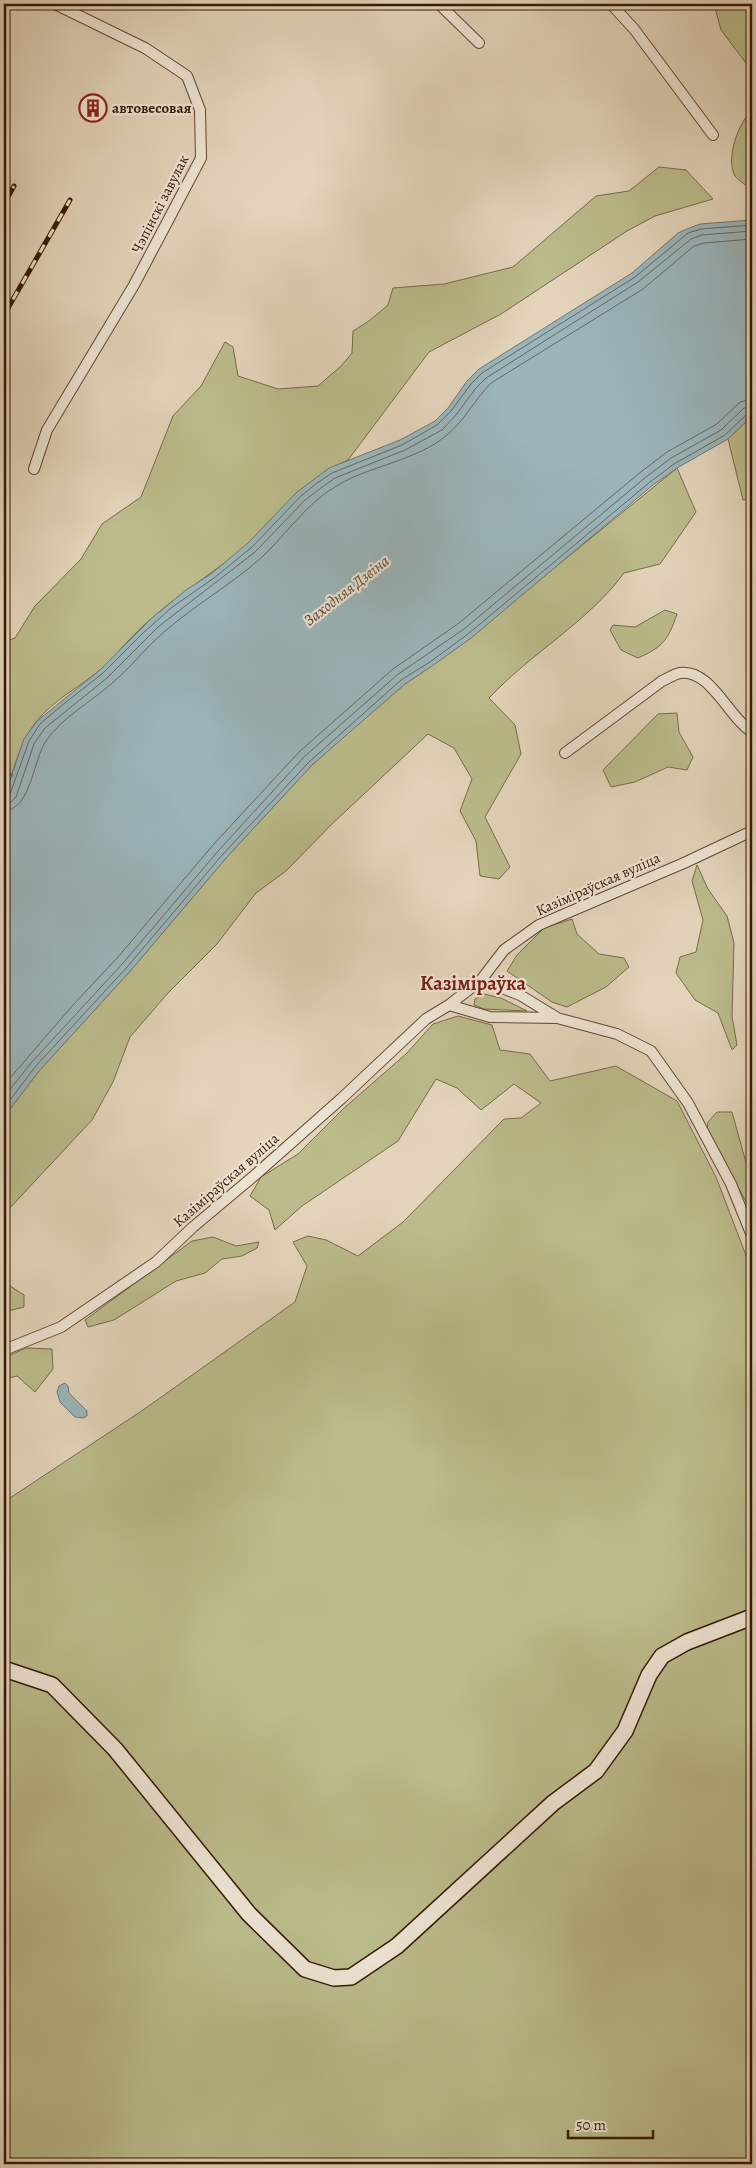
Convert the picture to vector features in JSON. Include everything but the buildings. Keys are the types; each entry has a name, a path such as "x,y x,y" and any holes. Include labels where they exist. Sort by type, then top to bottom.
{"street":[{"name":"Чэпінскі завулак","path":"34,469 46,430 134,285 201,158 200,110 187,76 145,48 55,4"},
{"path":"439,4 479,43"},
{"path":"611,4 634,29 713,136"},
{"path":"565,753 662,681 680,673 696,674 708,683 741,725 752,732"},
{"name":"Казіміраўская вуліца","path":"4,1350 61,1327 156,1262 193,1227 255,1176 342,1098 426,1019 449,1006 481,980 504,950 539,925 684,863 752,830"},
{"path":"481,980 520,995 557,1018"},
{"path":"449,1006 490,1016 557,1018 617,1034 651,1051 688,1103 731,1184 752,1236"},
{"path":"4,1669 52,1685 115,1749 249,1914 305,1969 334,1978 351,1977 398,1946 553,1803 596,1771 626,1731 650,1675 662,1656 686,1642 752,1617"}],"green space":[{"path":"714,4 752,4 752,71 721,30"},
{"path":"752,110 752,186 747,186 735,176 732,160 738,131"},
{"path":"659,167 686,170 713,199 655,216 627,231 501,314 429,352 348,460 317,478 248,544 163,608 138,630 101,669 58,700 43,714 25,739 4,798 4,642 15,638 35,606 81,559 102,524 141,497 173,416 201,386 225,342 233,347 238,376 278,389 318,386 341,366 352,353 353,331 369,321 388,305 393,288 444,284 513,267 596,196 629,191"},
{"path":"752,416 752,499 743,500 728,439"},
{"path":"677,468 696,512 660,564 624,573 594,607 523,666 489,698 515,725 521,754 485,817 510,867 499,879 480,876 476,841 460,811 472,779 454,748 428,734 332,824 286,871 256,893 217,944 168,993 130,1037 113,1082 92,1120 8,1210 4,1220 4,1117 39,1071 132,969 227,857 312,765 368,715 405,684 471,638"},
{"path":"665,610 677,614 664,642 638,658 621,650 610,630 613,625 635,627"},
{"path":"677,713 679,732 693,757 687,770 668,767 635,782 611,787 603,770 658,714"},
{"path":"697,865 708,889 727,916 734,943 732,1016 737,1045 732,1050 718,1013 695,1000 676,973 680,957 696,952 703,920 692,881"},
{"path":"572,919 577,934 599,954 624,958 629,967 606,987 567,1007 552,1002 507,971 517,955 544,928"},
{"path":"484,994 501,998 527,1011 484,1009 474,1005 475,999"},
{"path":"458,1016 492,1025 500,1050 530,1054 550,1081 616,1066 677,1101 716,1177 752,1271 752,2164 4,2164 4,1502 143,1410 295,1302 307,1266 293,1242 308,1236 326,1240 358,1256 403,1222 504,1119 521,1118 541,1103 514,1084 481,1110 457,1088 436,1079 398,1141 302,1206 275,1230 269,1210 250,1196 261,1177 298,1154 343,1109 406,1054 433,1024"},
{"path":"717,1112 732,1112 750,1177 750,1209 707,1131 708,1122"},
{"path":"213,1237 236,1246 259,1242 257,1248 242,1256 222,1259 205,1273 176,1281 114,1320 88,1327 85,1320 192,1241"},
{"path":"4,1282 24,1295 24,1307 4,1312"},
{"path":"26,1348 52,1349 53,1369 35,1392 17,1376 4,1379 4,1358"}],"water":[{"name":"Заходняя Дзвіна","path":"752,220 752,416 728,439 677,468 653,485 471,638 405,684 312,765 227,857 132,969 39,1071 4,1117 4,798 24,739 37,721 100,670 151,619 186,590 211,574 248,543 297,492 329,468 400,440 435,421 448,408 467,381 479,369 632,273 678,233 700,224"},
{"path":"65,1383 68,1386 69,1393 87,1411 87,1416 83,1418 75,1417 60,1402 57,1392 59,1386"}],"waterway":[{"path":"4,771 12,775"}],"railway":[{"path":"4,204 14,186"},
{"path":"4,315 70,200"}],"place":[{"name":"автовесовая","path":"93,108"}],"district":[{"name":"Казіміраўка","path":"473,983"}]}
